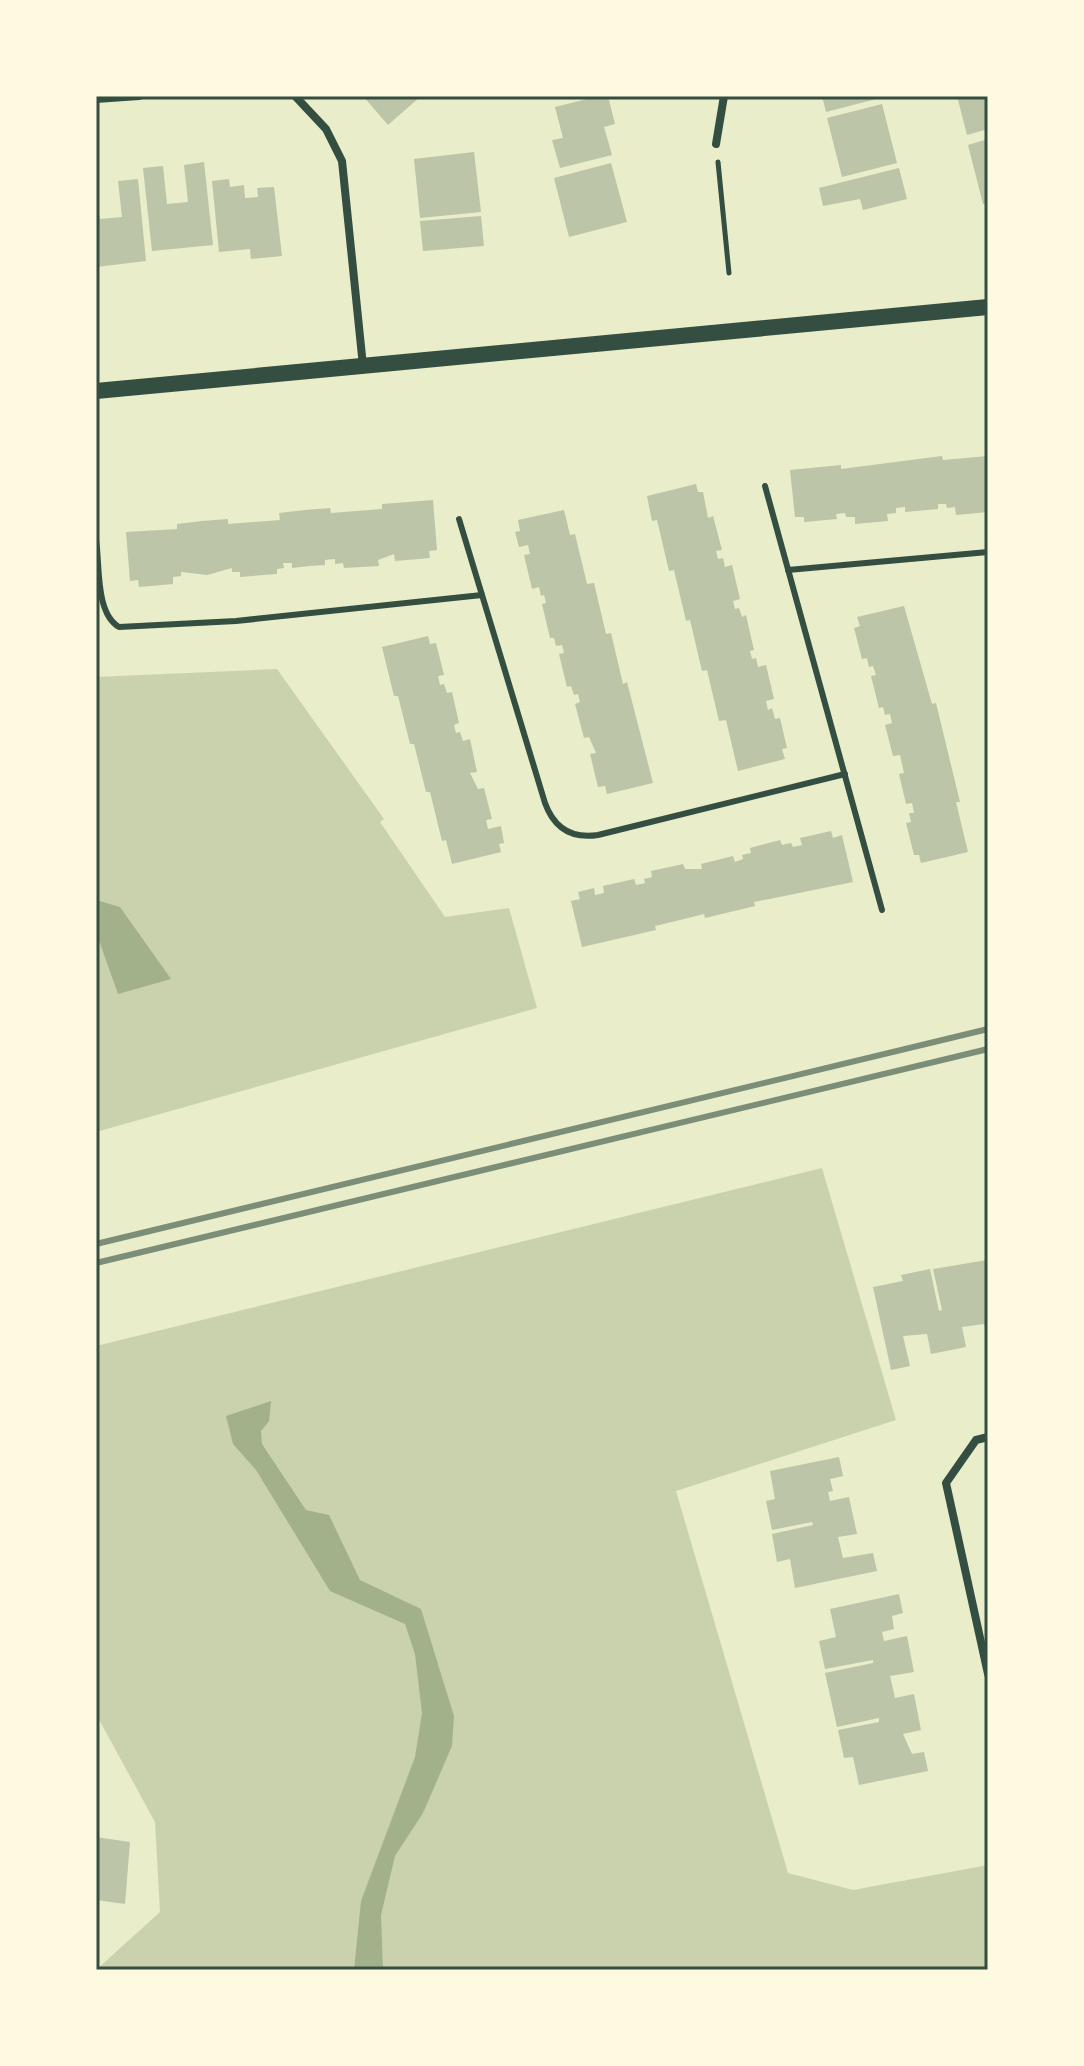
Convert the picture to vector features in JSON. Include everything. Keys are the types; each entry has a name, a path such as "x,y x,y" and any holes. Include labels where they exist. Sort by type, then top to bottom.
{"main road":[{"path":"96,391 988,307"}],"street":[{"path":"96,99 139,96"},
{"path":"295,96 326,129 342,161 364,366"},
{"path":"716,144 724,96"},
{"path":"988,1437 976,1440 946,1483 988,1674"}],"lane":[{"path":"765,486 882,910"},
{"path":"459,519 549,813 555,822 574,835 598,835 845,774"},
{"path":"96,540 105,606 111,621 119,627 236,621 482,595"},
{"path":"788,570 988,552"}],"path":[{"path":"716,144 729,273"}],"shaded area":[{"path":"277,669 384,819 380,822 445,917 509,908 537,1008 96,1132 96,677"},
{"path":"96,900 120,907 171,979 118,994 96,932"},
{"path":"822,1168 896,1420 676,1491 788,1873 853,1890 988,1865 988,1970 96,1970 160,1912 155,1822 96,1714 96,1346"},
{"path":"271,1401 269,1421 261,1431 262,1444 306,1510 329,1515 360,1580 421,1609 454,1716 452,1746 423,1813 395,1856 381,1915 383,1970 354,1970 361,1901 415,1757 422,1713 415,1654 405,1624 330,1591 256,1470 233,1444 226,1416"}],"building":[{"path":"363,96 421,96 388,125"},
{"path":"608,96 615,124 604,127 612,155 560,168 552,140 563,138 555,107"},
{"path":"822,96 884,96 884,97 826,112"},
{"path":"957,96 988,96 988,129 967,135"},
{"path":"882,104 897,163 842,177 827,118"},
{"path":"988,139 988,203 983,204 968,145"},
{"path":"474,152 481,212 420,218 414,159"},
{"path":"204,162 213,245 152,251 143,168 163,166 167,204 178,203 188,202 184,165"},
{"path":"611,163 627,222 569,237 554,178"},
{"path":"899,168 907,199 863,210 860,199 823,206 819,188"},
{"path":"138,179 146,261 96,267 96,200 100,219 122,217 118,181"},
{"path":"229,179 230,187 244,185 245,198 258,197 257,188 274,187 282,256 251,259 250,249 219,252 212,181"},
{"path":"481,216 484,246 423,251 420,221"},
{"path":"942,456 943,460 988,456 988,512 956,515 955,507 938,504 938,509 905,512 905,507 896,508 896,513 887,514 888,521 855,524 855,517 846,517 845,513 836,514 837,519 804,522 804,517 795,517 790,470 841,465 841,469"},
{"path":"696,484 698,492 703,492 708,518 713,516 722,550 716,551 718,559 723,558 725,567 732,565 740,599 733,601 735,609 739,608 742,617 746,615 754,650 750,651 752,659 756,658 758,667 766,665 774,699 766,701 768,710 772,708 775,719 780,718 787,748 782,749 785,759 738,771 726,720 719,721 707,670 702,671 690,620 686,621 674,570 669,571 657,520 652,521 647,496"},
{"path":"433,500 437,550 429,551 430,558 395,561 394,554 378,560 379,566 344,568 343,563 335,564 335,559 325,560 325,565 292,568 292,563 283,563 284,568 277,569 277,574 240,577 240,572 232,572 232,568 207,575 181,572 181,576 173,577 173,584 139,587 138,580 130,581 126,532 177,529 177,524 202,521 228,519 228,524 280,520 279,513 330,508 331,513 382,509 382,504"},
{"path":"564,510 570,535 575,534 587,584 594,583 606,634 611,633 623,684 627,682 653,783 607,794 605,786 598,787 590,754 596,753 589,737 584,738 575,704 580,702 578,694 574,695 571,686 567,687 559,654 564,653 562,645 556,646 554,638 550,638 542,604 546,603 544,595 541,596 539,587 532,589 524,555 530,554 528,545 519,547 515,532 520,531 518,520"},
{"path":"904,606 932,704 936,703 960,802 956,802 968,852 921,863 919,855 914,855 906,823 911,822 909,813 914,813 912,803 906,804 899,774 904,773 900,755 893,756 885,725 892,723 890,714 885,715 883,707 879,708 871,676 876,675 873,666 869,667 867,658 862,659 854,628 860,626 857,617"},
{"path":"428,636 430,644 436,643 444,675 438,676 440,685 444,684 447,693 452,692 459,723 454,725 456,733 460,732 463,741 470,739 477,772 470,773 478,789 484,788 492,819 486,820 488,829 501,826 504,843 499,844 501,852 452,864 446,840 442,841 430,792 426,792 414,744 410,744 398,696 394,696 382,647"},
{"path":"831,831 833,838 842,835 853,882 754,902 755,906 705,918 704,914 655,926 656,930 582,947 571,901 580,899 578,892 594,888 595,895 604,893 603,886 634,879 636,885 645,883 644,879 652,877 651,871 683,864 685,869 702,869 701,864 733,856 735,862 743,859 742,855 751,853 750,848 780,840 782,845 791,843 793,847 802,845 800,838"},
{"path":"987,1260 988,1336 984,1324 962,1327 966,1347 931,1354 927,1334 903,1336 910,1366 891,1370 873,1287 903,1281 901,1275 930,1269 939,1311 942,1310 933,1269"},
{"path":"839,1457 843,1476 830,1479 833,1491 828,1492 830,1501 849,1497 857,1534 838,1537 843,1558 873,1553 877,1571 795,1588 790,1559 777,1562 772,1534 813,1525 812,1522 772,1530 766,1501 775,1499 770,1471"},
{"path":"899,1594 903,1613 892,1616 894,1629 882,1632 884,1641 907,1636 914,1672 890,1676 895,1698 914,1694 921,1730 903,1734 912,1754 924,1752 928,1771 859,1785 853,1757 844,1758 838,1730 879,1722 879,1718 837,1727 825,1673 873,1663 873,1660 825,1669 819,1641 836,1637 830,1609"},
{"path":"96,1837 130,1842 125,1904 96,1900"}],"railway":[{"path":"96,1244 988,1029"},
{"path":"96,1263 988,1049"}]}
